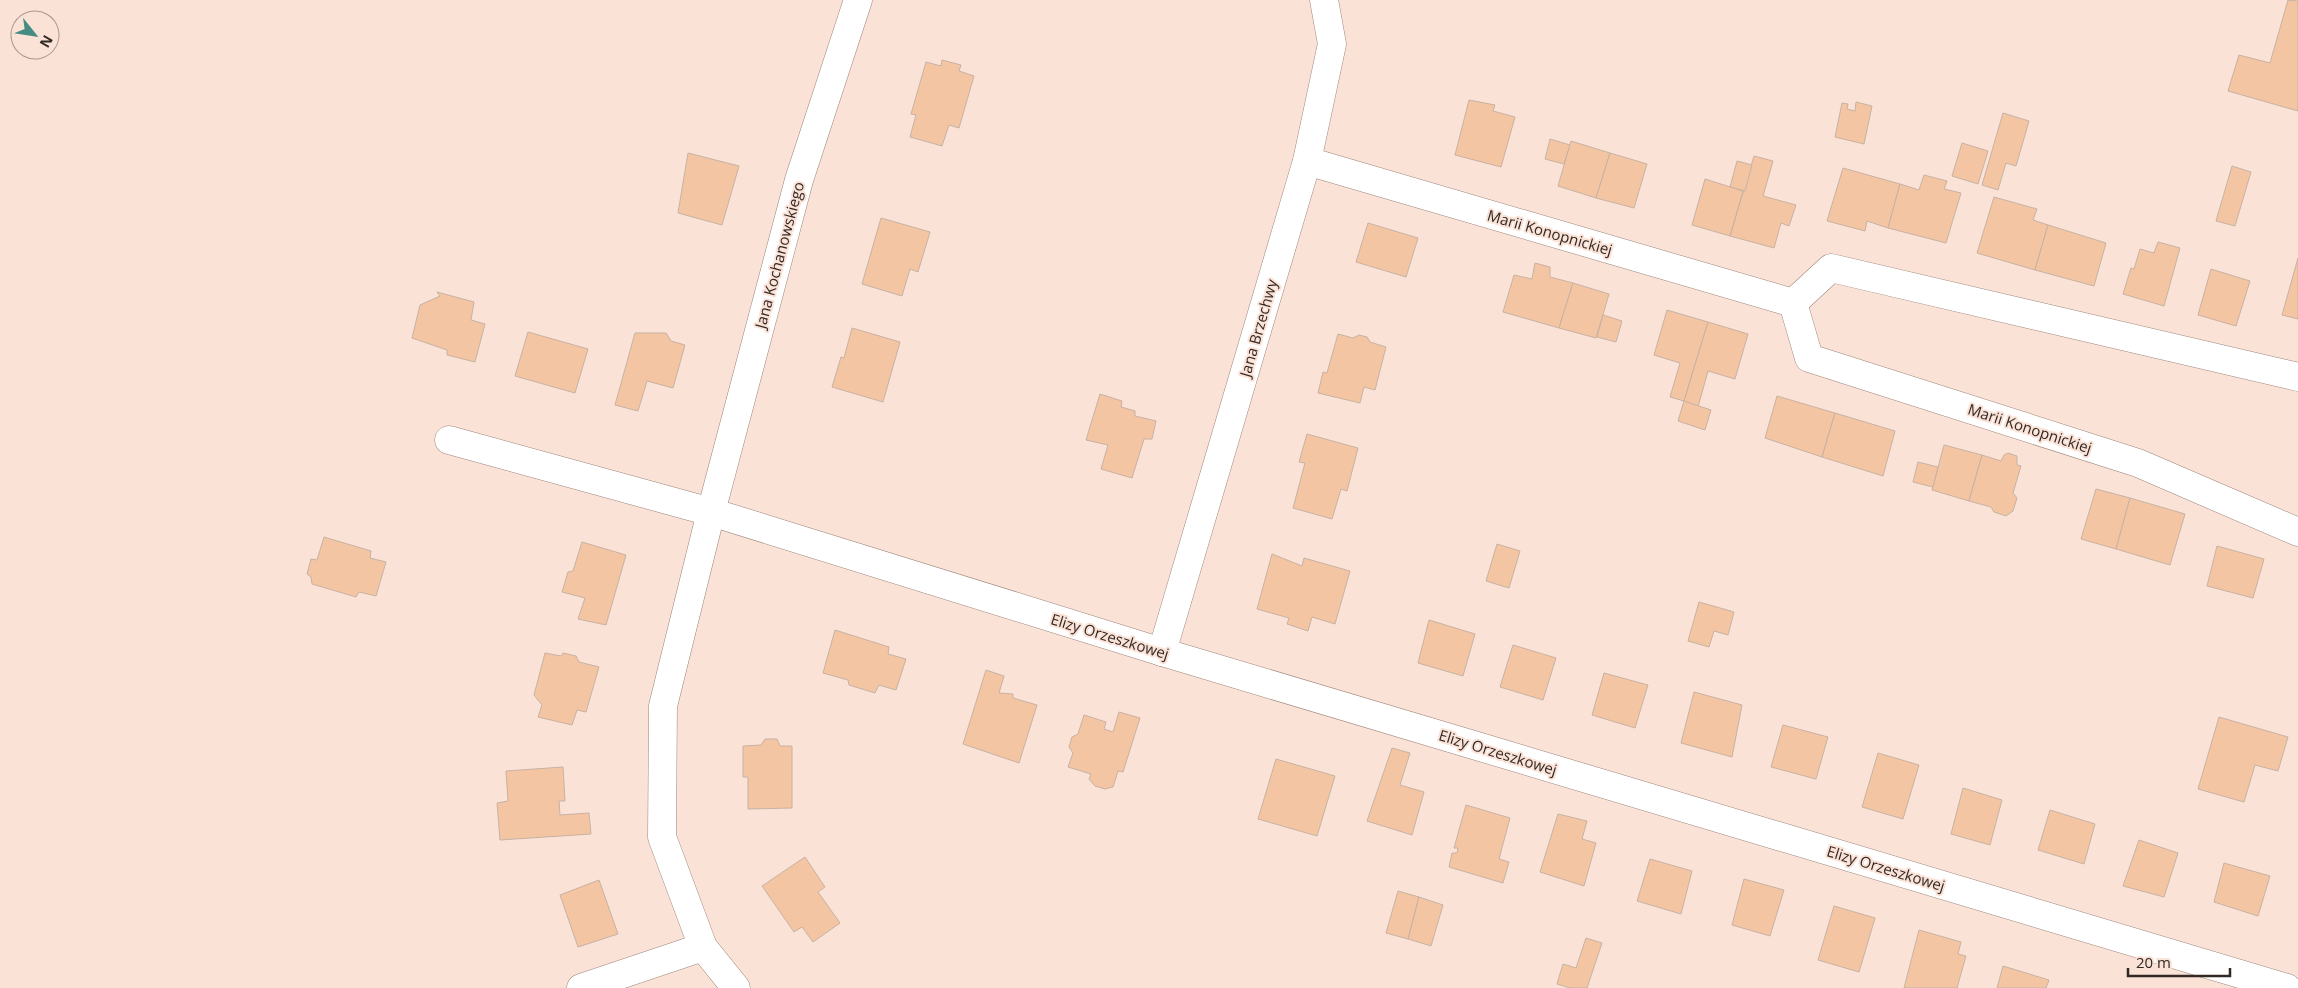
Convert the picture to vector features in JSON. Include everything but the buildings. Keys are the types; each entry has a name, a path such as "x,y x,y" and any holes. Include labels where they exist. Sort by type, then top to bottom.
{"street":[{"name":"Jana Kochanowskiego","path":"736,988 703,947 662,837 664,706 711,512 799,180 858,0"},
{"name":"Jana Brzechwy","path":"1162,652 1307,161 1332,44 1324,0"},
{"name":"Marii Konopnickiej","path":"1307,161 1793,304 1809,358 2138,463 2298,532"},
{"path":"1793,304 1831,268 2298,377"},
{"path":"449,440 711,512"},
{"name":"Elizy Orzeszkowej","path":"711,512 1162,652 2287,988"},
{"path":"581,988 703,947"}]}
